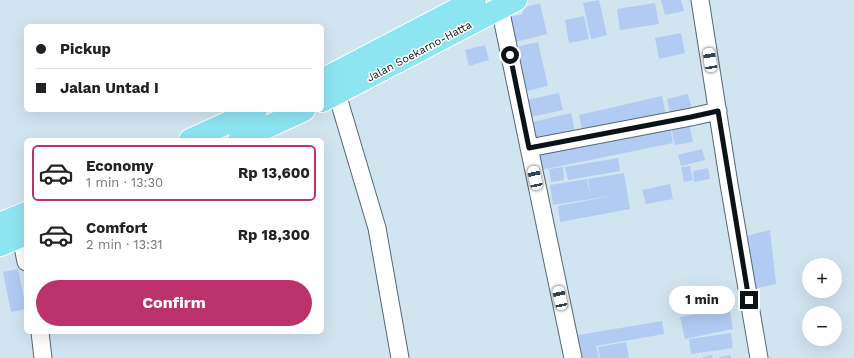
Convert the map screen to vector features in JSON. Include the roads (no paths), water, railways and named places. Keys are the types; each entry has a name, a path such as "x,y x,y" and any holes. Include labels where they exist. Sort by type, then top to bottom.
{"main road":[{"name":"Jalan Soekarno-Hatta","path":"327,92 475,0"},
{"name":"Jalan Soekarno-Hatta","path":"327,92 508,4"},
{"path":"194,138 252,112"},
{"path":"243,138 300,112"},
{"path":"0,224 24,214"},
{"path":"0,246 23,235"}],"street":[{"path":"700,0 758,358"},
{"path":"508,4 529,148 573,358"},
{"path":"327,92 377,228 400,358"},
{"path":"529,148 718,111"},
{"path":"40,334 43,358"}]}
